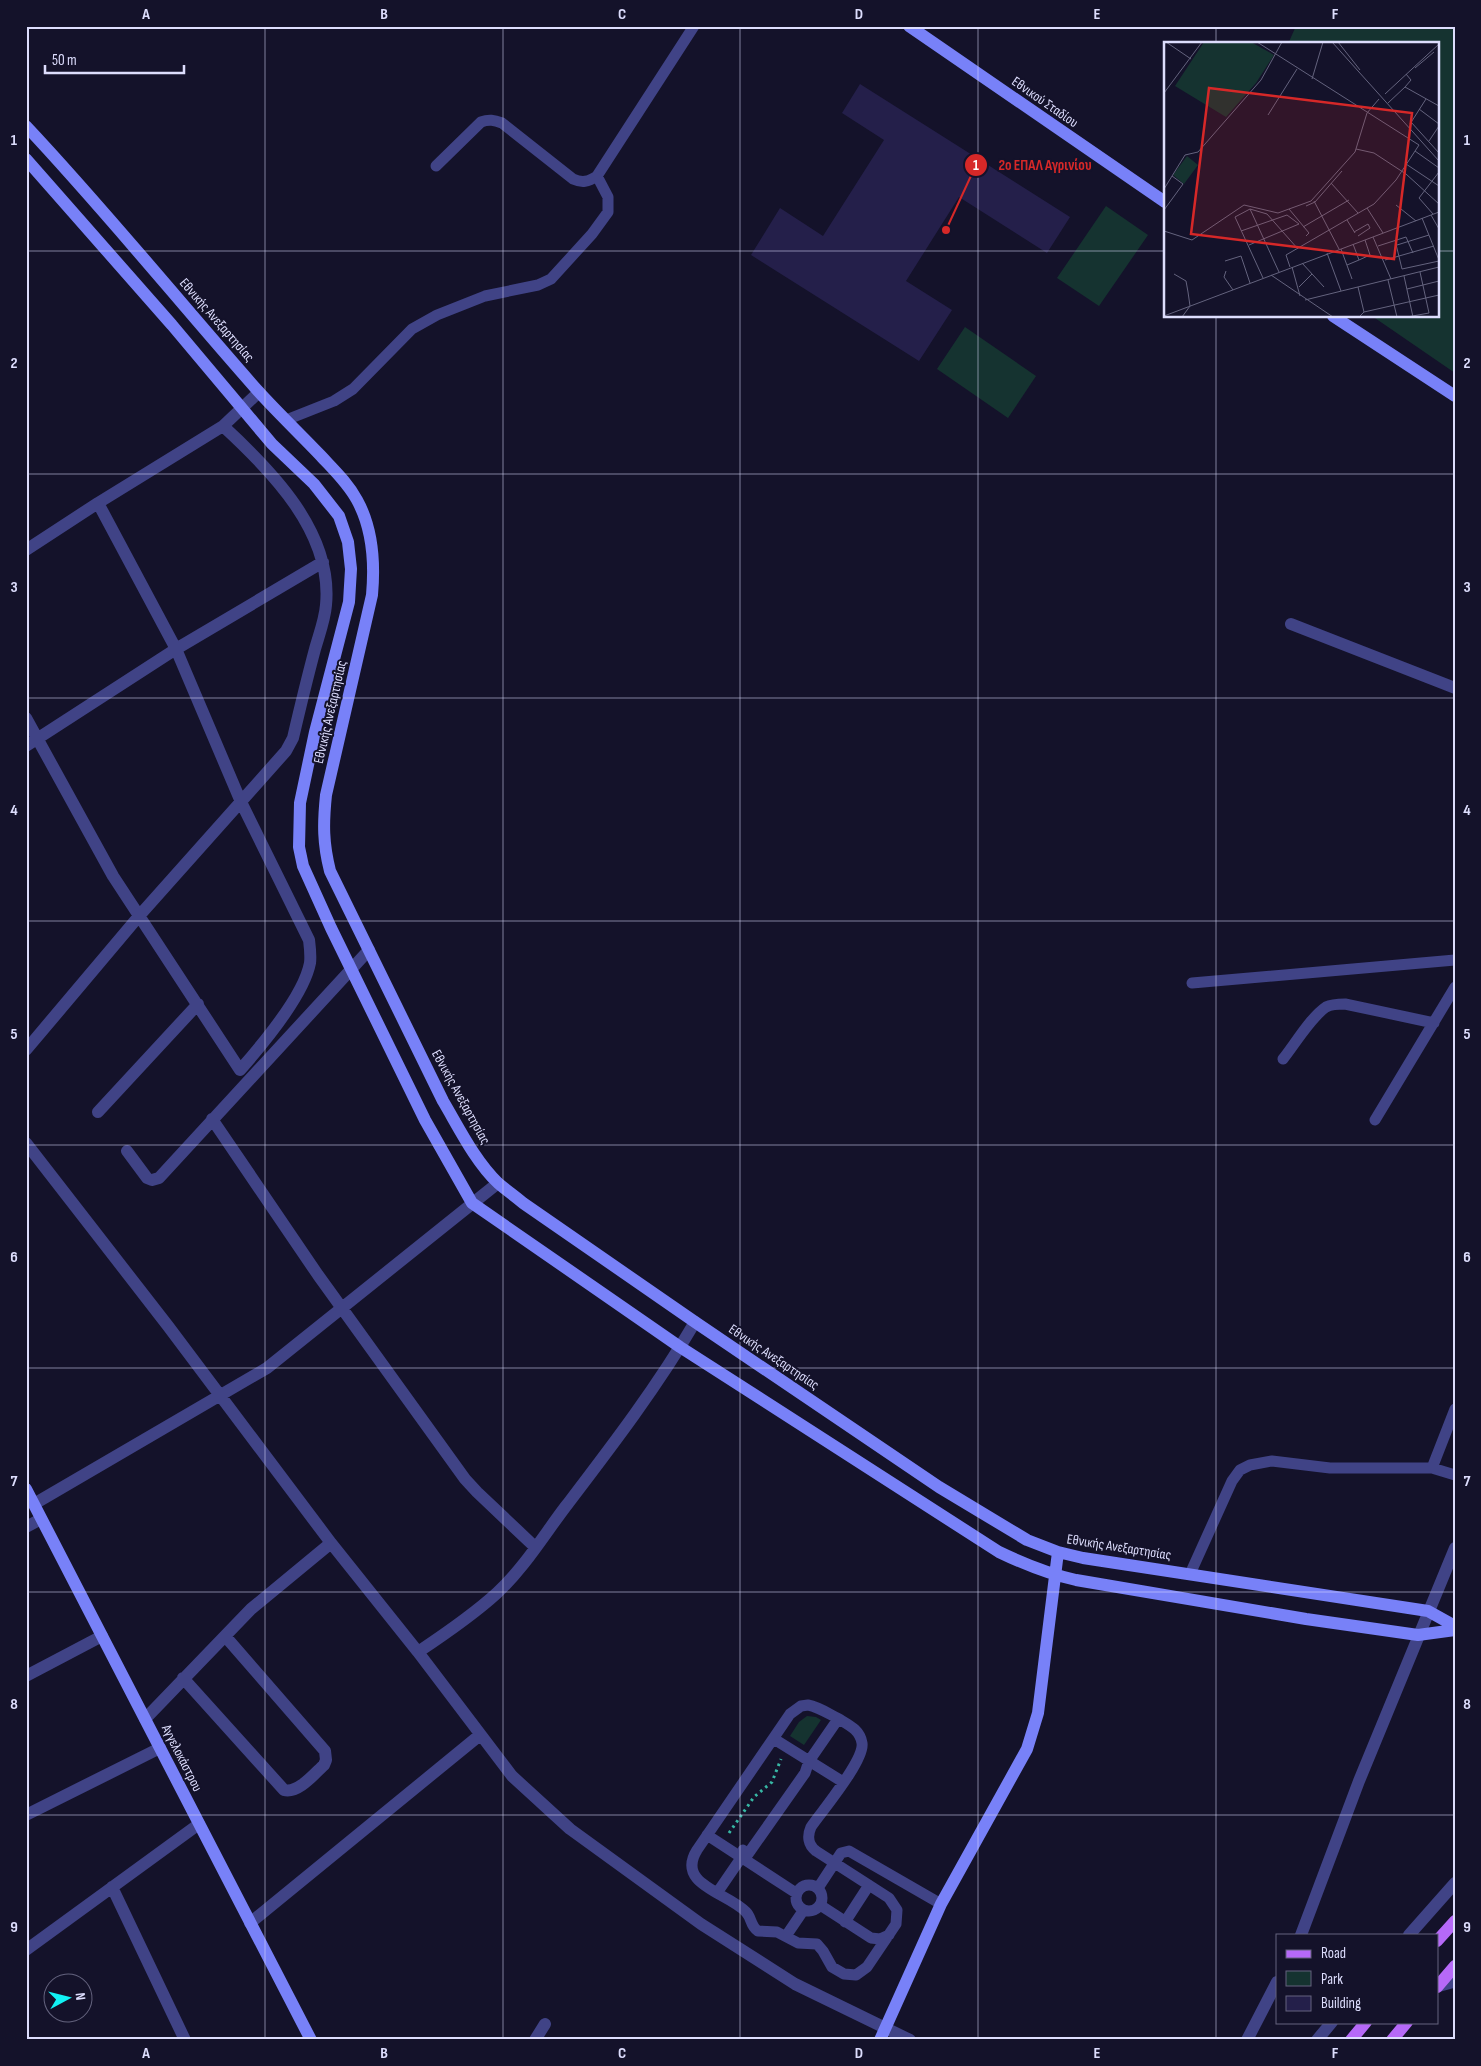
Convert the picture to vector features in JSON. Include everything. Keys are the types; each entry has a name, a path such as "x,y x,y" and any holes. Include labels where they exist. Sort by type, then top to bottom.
{"main road":[{"path":"1438,1940 1455,1921"},
{"path":"1438,1986 1455,1966"},
{"path":"1351,2040 1364,2024"},
{"path":"1392,2040 1405,2024"}],"street":[{"name":"Εθνικού Σταδίου","path":"910,26 1164,201"},
{"name":"Εθνικής Ανεξαρτησίας","path":"26,126 77,180 259,392 342,478 356,499 367,522 373,548 372,595 326,795 323,825 324,848 330,871 443,1101 477,1157 498,1182 523,1203 694,1322 939,1487 1027,1540 1058,1552 1083,1558 1428,1611 1455,1628"},
{"name":"Εθνικής Ανεξαρτησίας","path":"26,159 172,325 242,410 272,444 314,484 339,516 348,542 351,569 349,602 315,732 300,803 299,847 303,866 351,970 425,1120 472,1203 680,1347 999,1552 1024,1564 1056,1575 1306,1619 1418,1635 1455,1628"},
{"path":"1336,318 1455,396"},
{"path":"26,550 223,426 259,392"},
{"path":"26,1050 139,916 286,751 293,738 326,606 327,582 323,562 313,535 286,490 253,454 223,426"},
{"path":"26,718 32,742 139,916 240,1070 286,1009 299,988 309,965 311,953 309,940 240,802 176,649 98,503"},
{"path":"32,742 176,649 323,562"},
{"path":"1291,624 1455,688"},
{"path":"127,1151 147,1178 156,1180 370,950"},
{"path":"98,1112 198,1004"},
{"path":"212,1119 342,1307 465,1479 535,1547"},
{"path":"26,1143 331,1543 418,1652 512,1776 551,1813 594,1848 701,1924 795,1984 883,2034 910,2040"},
{"path":"34,1504 267,1368 498,1182"},
{"path":"418,1652 449,1631 498,1592 515,1575 627,1426 680,1347 694,1322"},
{"name":"Αγγελοκάστρου","path":"26,1489 311,2040"},
{"path":"26,1527 42,1518"},
{"path":"145,1719 251,1609 331,1543"},
{"path":"1301,1934 1359,1781 1455,1548"},
{"path":"883,2034 941,1904 1027,1749 1033,1733 1038,1713 1058,1552"},
{"path":"26,1676 102,1636"},
{"path":"183,1678 284,1790 288,1791 296,1788 324,1765 326,1760 325,1751 225,1636"},
{"path":"250,1923 480,1735"},
{"path":"26,1814 160,1748"},
{"path":"26,1950 199,1824"},
{"path":"1410,1934 1455,1883"},
{"path":"112,1887 185,2040"},
{"path":"1247,2040 1276,1984"},
{"path":"535,2040 545,2024"},
{"path":"1317,2040 1330,2024"}],"lane":[{"path":"436,166 481,122 488,120 502,123 572,180 579,182 588,181 597,176 694,26"},
{"path":"286,420 334,401 353,389 412,329 437,315 485,296 538,285 551,279 592,234 608,212 608,197 597,176"},
{"path":"1192,983 1455,960"},
{"path":"1375,1120 1455,987"},
{"path":"1283,1059 1317,1016 1326,1007 1334,1004 1345,1004 1434,1023"},
{"path":"1432,1468 1455,1409"},
{"path":"1190,1574 1232,1481 1240,1470 1250,1465 1272,1461 1330,1468 1432,1468 1455,1475"},
{"path":"801,1706 814,1706 855,1730 862,1742 860,1756 811,1827 808,1836 813,1849 889,1898 897,1910 896,1924 863,1972 850,1975 832,1966 821,1947 817,1944 798,1942 777,1932 758,1931 752,1926 747,1913 698,1881 692,1870 693,1856 774,1738 790,1714 801,1706"},
{"path":"745,1856 743,1850 799,1769 809,1761 838,1719"},
{"path":"774,1738 843,1782"},
{"path":"707,1835 745,1856 798,1891"},
{"path":"818,1888 841,1853 849,1851 941,1904"},
{"path":"717,1893 745,1856"},
{"path":"811,1885 818,1888 822,1896 820,1905 814,1910 803,1910 795,1902 798,1891 811,1885"},
{"path":"845,1922 869,1885"},
{"path":"820,1905 871,1938 880,1940 889,1935"},
{"path":"786,1936 803,1910"},
{"path":"871,1938 876,1947 874,1957"},
{"path":"1438,1987 1455,1982"}],"path":[{"path":"721,1844 754,1797 772,1782 780,1760 788,1748"}],"green space":[{"path":"1296,26 1455,26 1455,373 1375,318 1438,318 1438,42 1289,42"},
{"path":"1106,206 1148,235 1099,306 1057,278"},
{"path":"965,327 1036,376 1008,418 937,369"},
{"path":"807,1716 816,1717 821,1720 804,1745 790,1736 799,1722"}],"building":[{"path":"860,84 1070,217 1047,253 959,197 906,281 952,310 919,361 751,255 780,208 823,236 884,140 842,113"}],"place":[{"name":"2ο ΕΠΑΛ Αγρινίου","path":"946,230"}]}
